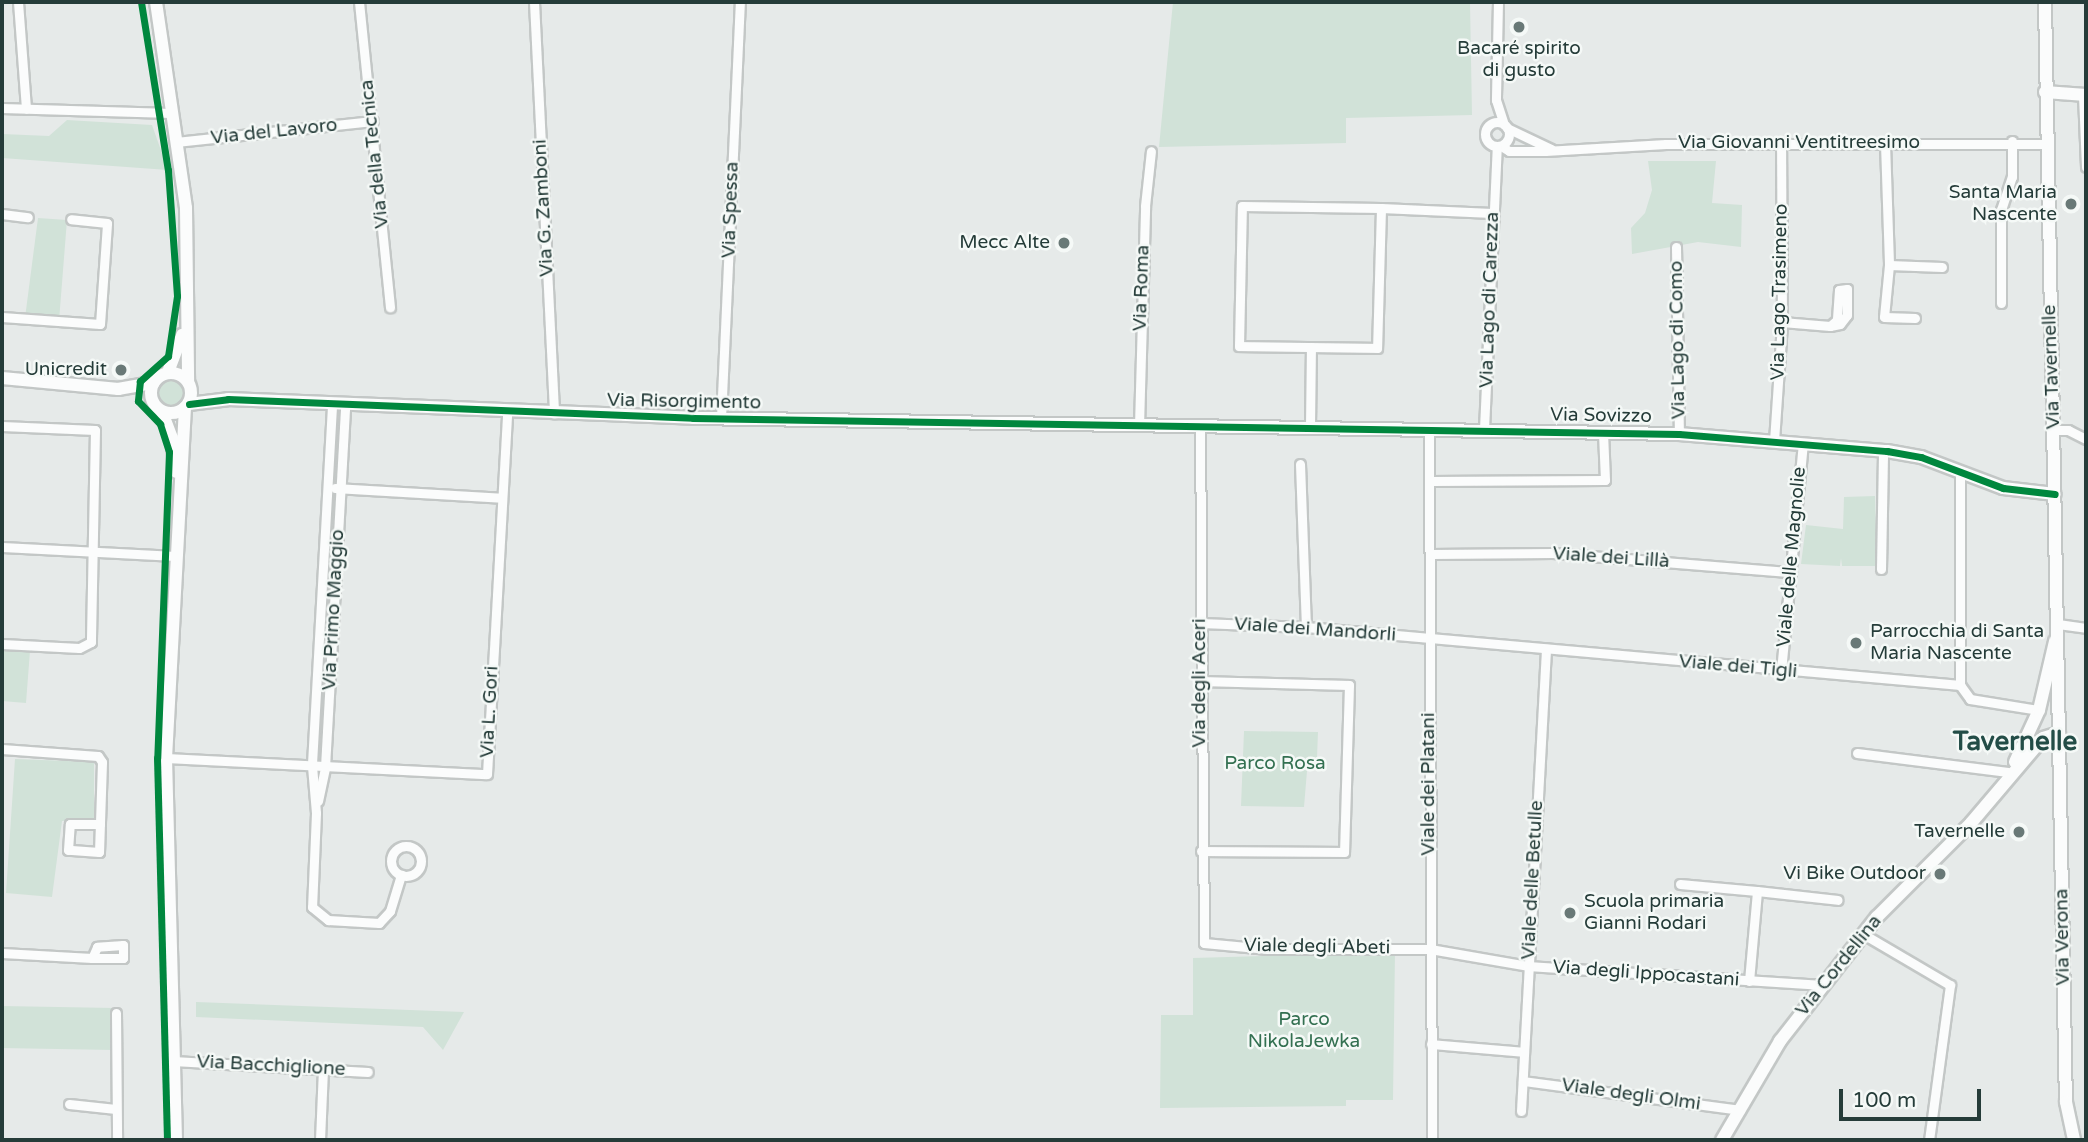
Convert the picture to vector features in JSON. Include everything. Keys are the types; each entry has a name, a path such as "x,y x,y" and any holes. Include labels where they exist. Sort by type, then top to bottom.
{"street":[{"path":"18,2 26,109"},
{"path":"156,2 186,208 190,384 180,491 166,758 176,1140"},
{"name":"Via della Tecnica","path":"359,2 390,307"},
{"name":"Via G. Zamboni","path":"534,2 554,414"},
{"name":"Via Spessa","path":"721,418 740,2"},
{"path":"1496,100 1509,136 1496,145 1485,132 1496,100 1499,2"},
{"name":"Via Tavernelle","path":"2045,2 2045,144 2054,430 2059,733"},
{"path":"2045,92 2085,95 2086,167"},
{"path":"2,108 171,113"},
{"name":"Via del Lavoro","path":"176,142 373,121"},
{"path":"1489,125 1506,126"},
{"name":"Via Giovanni Ventitreesimo","path":"1506,126 1553,149"},
{"path":"2001,303 2001,210 2012,177 2012,141"},
{"name":"Via Giovanni Ventitreesimo","path":"1496,145 1509,151 1781,143 2012,141 2045,144"},
{"name":"Via Lago Trasimeno","path":"1774,441 1782,322 1781,143"},
{"path":"1885,143 1889,265 1885,317 1915,318"},
{"name":"Via Lago di Carezza","path":"1485,429 1496,145"},
{"name":"Via Roma","path":"1139,426 1145,206 1151,151"},
{"path":"1381,208 1377,348 1239,346 1241,206 1381,208 1492,213"},
{"path":"2,214 28,217"},
{"path":"2,317 100,324 107,223 71,219"},
{"name":"Via Lago di Como","path":"1676,247 1679,434"},
{"path":"1889,265 1942,267"},
{"path":"2,378 118,389 153,383 168,372 178,354 187,303"},
{"path":"1782,322 1830,326"},
{"path":"1310,426 1311,347"},
{"path":"168,372 229,399"},
{"path":"153,383 157,407 172,438 180,491"},
{"path":"118,389 174,414 187,406 229,399"},
{"name":"Via Risorgimento","path":"229,399 554,414 1139,426"},
{"name":"Via Primo Maggio","path":"339,406 328,487 318,653 312,766 316,813 312,907 320,917 379,923 390,911 401,875"},
{"name":"Via Primo Maggio","path":"316,813 325,767 341,488 339,406"},
{"name":"Via L. Gori","path":"166,758 487,774 507,412"},
{"name":"Via Sovizzo","path":"1139,426 1200,424 1485,429 1679,434 1774,441 1883,450 1921,457 2022,492 2055,494"},
{"name":"Via degli Aceri","path":"1200,424 1201,851 1204,943"},
{"path":"2,426 95,430 89,646 2,645"},
{"name":"Viale dei Platani","path":"1429,428 1432,1140"},
{"path":"2054,430 2068,430 2086,439"},
{"path":"1431,481 1605,480 1604,432"},
{"name":"Viale delle Magnolie","path":"1781,671 1803,444"},
{"path":"1881,569 1883,450"},
{"path":"1300,464 1306,627"},
{"path":"1960,471 1960,685"},
{"path":"328,487 501,498"},
{"path":"2,547 176,556"},
{"name":"Viale dei Lillà","path":"1431,554 1553,553 1791,572"},
{"name":"Viale dei Mandorli","path":"1200,623 1306,627 1429,638"},
{"path":"2058,627 2086,628"},
{"name":"Via Cordellina","path":"1981,811 2008,772 2039,710 2058,627"},
{"name":"Viale dei Tigli","path":"1429,638 1960,685 1970,699 2039,710"},
{"name":"Viale delle Betulle","path":"1521,1111 1546,649"},
{"path":"318,653 331,654"},
{"path":"1200,681 1349,685 1344,852 1201,851"},
{"name":"Via Cordellina","path":"1722,1140 1780,1041 1863,934 1981,811 2043,738 2059,733"},
{"name":"Via Verona","path":"2059,733 2066,1102 2074,1140"},
{"path":"2,749 98,756 102,762 100,824 99,852 68,850 70,824 100,824"},
{"path":"1857,752 2008,772"},
{"path":"1680,884 1838,900"},
{"path":"1749,981 1757,891"},
{"path":"1863,934 1950,985 1929,1140"},
{"name":"Viale degli Abeti","path":"1204,943 1268,949 1430,949"},
{"name":"Via degli Ippocastani","path":"1430,949 1528,966 1822,985"},
{"path":"2,953 92,958"},
{"path":"116,1013 117,1140"},
{"path":"1431,1044 1524,1052"},
{"name":"Via Bacchiglione","path":"173,1061 368,1072"},
{"path":"320,1140 323,1069"},
{"name":"Viale degli Olmi","path":"1523,1081 1740,1110"},
{"path":"69,1104 116,1109"}],"green space":[{"path":"1173,2 1470,2 1472,115 1346,118 1346,143 1159,147"},
{"path":"67,120 152,125 168,170 2,158 2,134 49,136"},
{"path":"1648,161 1716,161 1712,203 1742,205 1741,247 1698,242 1632,254 1631,228 1645,213 1652,190"},
{"path":"38,218 67,220 59,321 25,318"},
{"path":"172,378 183,382 187,393 183,404 172,408 161,404 157,393 161,382"},
{"path":"1875,496 1877,566 1842,566 1841,558 1840,566 1801,564 1806,525 1843,529 1844,497"},
{"path":"2,649 30,651 26,703 2,701"},
{"name":"Parco Rosa","path":"1244,731 1318,732 1317,758 1308,759 1304,807 1241,806"},
{"path":"15,759 94,762 94,818 62,821 52,897 6,893"},
{"name":"Parco NikolaJewka","path":"1395,952 1393,1100 1346,1100 1346,1106 1160,1108 1161,1015 1193,1015 1193,958"},
{"path":"196,1002 464,1012 443,1050 423,1027 196,1017"},
{"path":"2,1006 114,1008 113,1050 2,1048"}],"cycle path":[{"path":"141,2 168,170 177,296 168,356 140,381 138,401 160,424 169,452 157,758 167,1140"},
{"path":"189,404 228,399 693,418 1679,434 1887,451 1921,457 2003,488 2055,494"}],"place":[{"name":"Bacaré spirito di gusto","path":"1519,27"},
{"name":"Santa Maria Nascente","path":"2071,204"},
{"name":"Mecc Alte","path":"1064,243"},
{"name":"Unicredit","path":"121,370"},
{"name":"Parrocchia di Santa Maria Nascente","path":"1856,643"},
{"name":"Tavernelle","path":"2019,832"},
{"name":"Vi Bike Outdoor","path":"1940,874"},
{"name":"Scuola primaria Gianni Rodari","path":"1570,913"}],"district":[{"name":"Tavernelle","path":"2015,742"}]}
